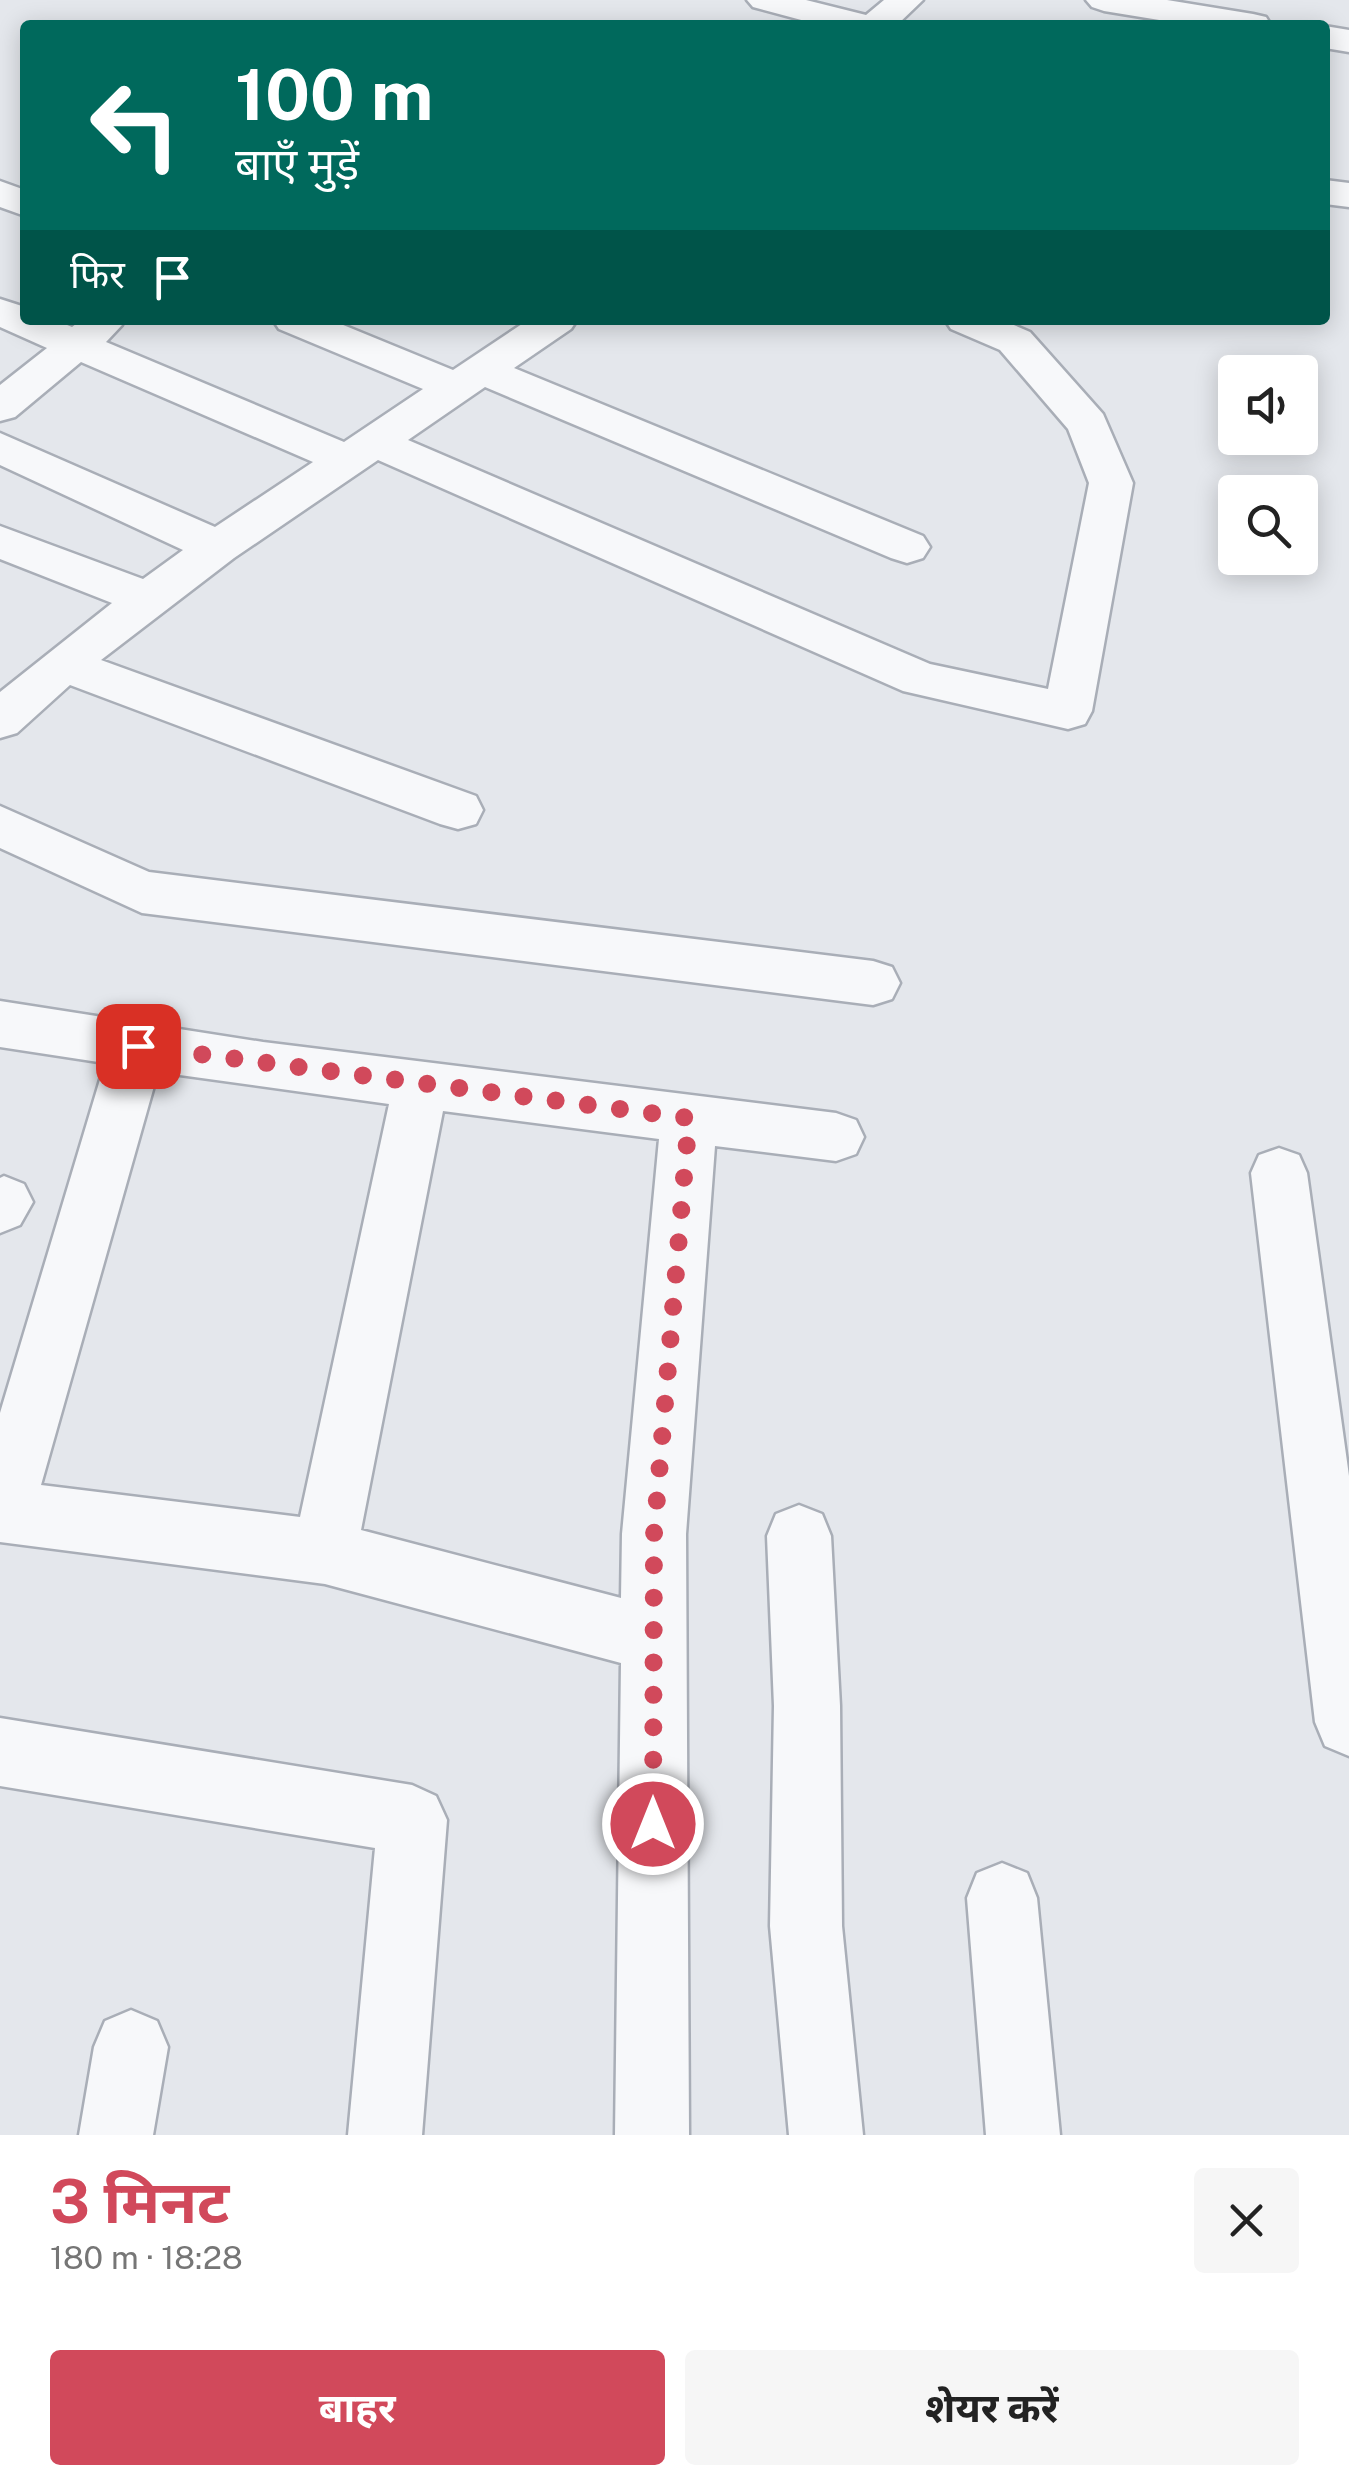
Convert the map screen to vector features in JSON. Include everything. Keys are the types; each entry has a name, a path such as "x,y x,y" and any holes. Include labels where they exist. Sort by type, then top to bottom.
{"street":[{"path":"764,0 842,20"},
{"path":"882,20 904,0"},
{"path":"1104,0 1223,20"},
{"path":"60,325 92,332 358,450 920,679 1068,711 1111,483 1088,424 1015,341 978,325"},
{"path":"309,325 469,378 907,547"},
{"path":"7,704 218,547 548,325"},
{"path":"0,407 92,332"},
{"path":"0,448 218,547"},
{"path":"0,542 148,599"},
{"path":"63,664 458,810"},
{"path":"0,826 142,892 873,982"},
{"path":"0,1024 138,1046 836,1136"},
{"path":"138,1046 1,1511 326,1552 654,1639"},
{"path":"326,1552 422,1084"},
{"path":"652,2135 654,1534 689,1118"},
{"path":"1279,1173 1347,1695"},
{"path":"799,1536 807,1706 806,1926 826,2135"},
{"path":"0,1752 412,1820 385,2135"},
{"path":"1002,1898 1023,2135"},
{"path":"116,2135 131,2047"}],"route":[{"path":"138,1046 689,1118 654,1534 653,1824"}]}
